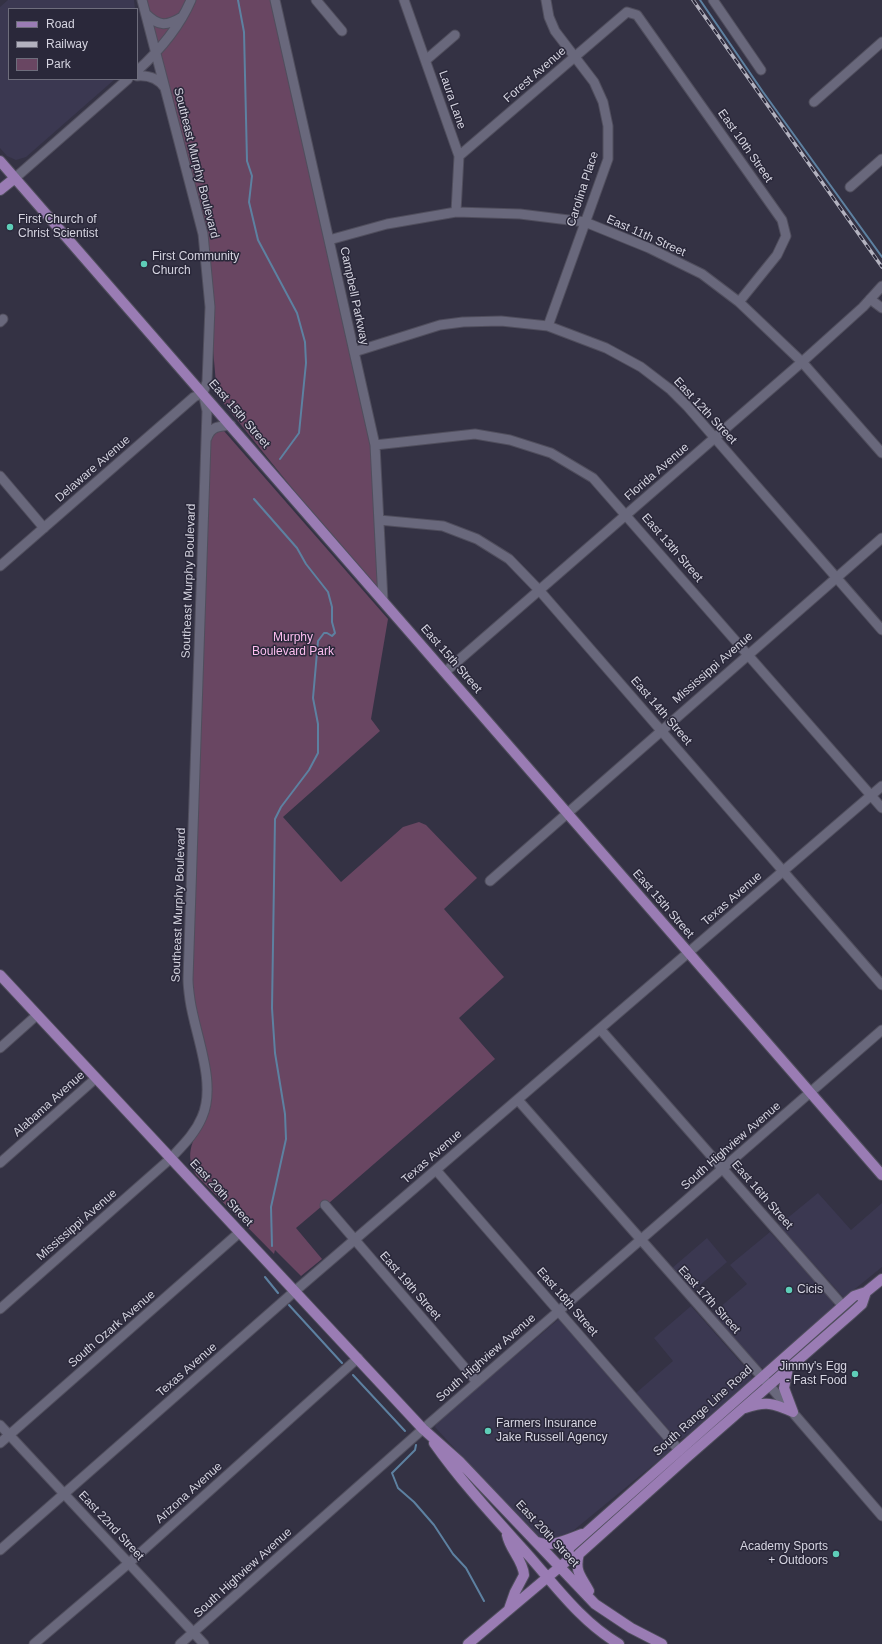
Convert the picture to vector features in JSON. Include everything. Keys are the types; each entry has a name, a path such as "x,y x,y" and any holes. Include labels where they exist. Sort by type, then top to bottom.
{"main road":[{"name":"East 15th Street","path":"0,161 882,1175"},
{"path":"0,190 15,178"},
{"name":"East 20th Street","path":"0,976 423,1429 454,1471 579,1612 608,1637 619,1644"},
{"name":"South Range Line Road","path":"564,1563 569,1548 854,1296 866,1292 882,1279"},
{"name":"South Range Line Road","path":"468,1644 564,1563 574,1559 862,1304 866,1292"},
{"path":"788,1368 784,1388 793,1412"},
{"path":"741,1410 766,1403 775,1404 793,1412"},
{"name":"East 20th Street","path":"423,1429 460,1461 537,1542 564,1563 595,1604 631,1628 661,1644"},
{"path":"505,1530 509,1543 524,1569 524,1575 515,1592 509,1610"},
{"path":"537,1542 544,1545 552,1544 586,1533"},
{"path":"579,1554 577,1571 595,1604"}],"street":[{"name":"Southeast Murphy Boulevard","path":"142,0 203,234 210,306 207,382 203,393 207,411 188,979 190,1000 207,1083 206,1099 202,1116 190,1136 170,1159"},
{"path":"138,70 169,37 182,18 191,0"},
{"name":"Campbell Parkway","path":"275,0 375,446 383,601"},
{"path":"316,0 342,31"},
{"name":"Laura Lane","path":"404,0 459,156 456,212"},
{"name":"Carolina Place","path":"546,0 549,17 554,31 594,82 603,102 608,126 608,159 548,326"},
{"path":"713,0 761,70"},
{"name":"Forest Avenue","path":"459,156 627,12"},
{"name":"East 10th Street","path":"627,12 637,14 782,220 786,236 777,256 740,302"},
{"path":"146,14 154,21 163,24 182,18"},
{"path":"426,60 455,35"},
{"path":"814,102 882,42"},
{"path":"138,76 155,78 166,89"},
{"path":"15,178 127,80"},
{"path":"850,187 882,159"},
{"name":"East 11th Street","path":"329,240 387,224 456,212 520,214 585,222 649,248 702,274 740,302 802,362 882,453"},
{"name":"Florida Avenue","path":"445,672 802,362 882,286"},
{"path":"870,299 882,308"},
{"name":"East 12th Street","path":"354,352 440,324 501,321 548,326 606,348 641,367 671,390 687,406 882,630"},
{"name":"Delaware Avenue","path":"0,566 194,397 203,393"},
{"path":"206,441 209,433 215,427 231,425"},
{"name":"East 13th Street","path":"375,446 476,434 510,440 551,453 593,478 627,514 882,808"},
{"path":"0,476 44,528"},
{"name":"East 14th Street","path":"379,520 443,526 477,539 509,559 539,590 882,985"},
{"name":"Mississippi Avenue","path":"490,881 567,812 882,538"},
{"name":"Texas Avenue","path":"0,1550 355,1239 882,786"},
{"path":"0,1048 37,1015"},
{"name":"East 16th Street","path":"600,1028 843,1306"},
{"name":"South Highview Avenue","path":"180,1644 423,1429 882,1030"},
{"name":"Alabama Avenue","path":"0,1163 95,1079"},
{"name":"East 17th Street","path":"518,1100 640,1241 793,1412 882,1516"},
{"name":"Mississippi Avenue","path":"0,1309 170,1159"},
{"name":"East 18th Street","path":"436,1170 679,1450"},
{"name":"East 19th Street","path":"326,1205 477,1382"},
{"name":"South Ozark Avenue","path":"0,1443 240,1232"},
{"name":"Arizona Avenue","path":"34,1644 129,1563 358,1358"},
{"name":"East 22nd Street","path":"0,1425 204,1644"}],"shaded area":[{"path":"8,0 134,0 135,8 8,8 8,80 114,80 26,157 16,160 7,156 0,148 0,7"},
{"path":"818,1193 851,1230 882,1203 882,1267 845,1297 843,1297 779,1225"},
{"path":"770,1232 833,1302 834,1307 765,1368 763,1368 759,1366 711,1315 747,1284 730,1265"},
{"path":"707,1238 727,1262 692,1292 671,1269"},
{"path":"691,1306 751,1374 752,1380 686,1437 680,1439 675,1437 636,1393 673,1361 654,1338"},
{"path":"559,1319 563,1320 671,1447 669,1452 574,1530 555,1542 542,1541 498,1496 435,1427 437,1422"}],"green space":[{"path":"142,0 275,0 375,445 383,601 217,395 203,234"},
{"name":"Murphy Boulevard Park","path":"220,428 388,619 371,719 380,731 283,817 341,882 403,827 419,822 426,825 477,878 444,909 504,977 459,1018 495,1059 329,1203 322,1206 296,1228 322,1259 301,1276 275,1250 274,1254 196,1175 190,1157 193,1142 207,1110 192,993 210,437"}],"waterway":[{"path":"238,0 244,32 247,161 252,176 249,202 258,240 297,313 305,342 306,363 299,433 280,459"},
{"path":"700,0 763,92 882,257"},
{"path":"254,499 297,548 306,564 328,592 332,607 332,622 335,633 332,636 324,633 318,641 313,698 318,724 318,753 309,770 281,807 275,819 272,1008 275,1053 285,1114 286,1139 271,1207 272,1246"},
{"path":"265,1277 278,1293"},
{"path":"289,1305 342,1363"},
{"path":"353,1375 405,1431"},
{"path":"416,1445 415,1450 392,1473 398,1488 414,1502 434,1525 453,1554 466,1568 484,1601"}],"railway":[{"path":"693,0 882,267"}],"place":[{"name":"First Church of Christ Scientist","path":"10,227"},
{"name":"First Community Church","path":"144,264"},
{"name":"Cicis","path":"789,1290"},
{"name":"Jimmy's Egg - Fast Food","path":"855,1374"},
{"name":"Farmers Insurance Jake Russell Agency","path":"488,1431"},
{"name":"Academy Sports + Outdoors","path":"836,1554"}]}
